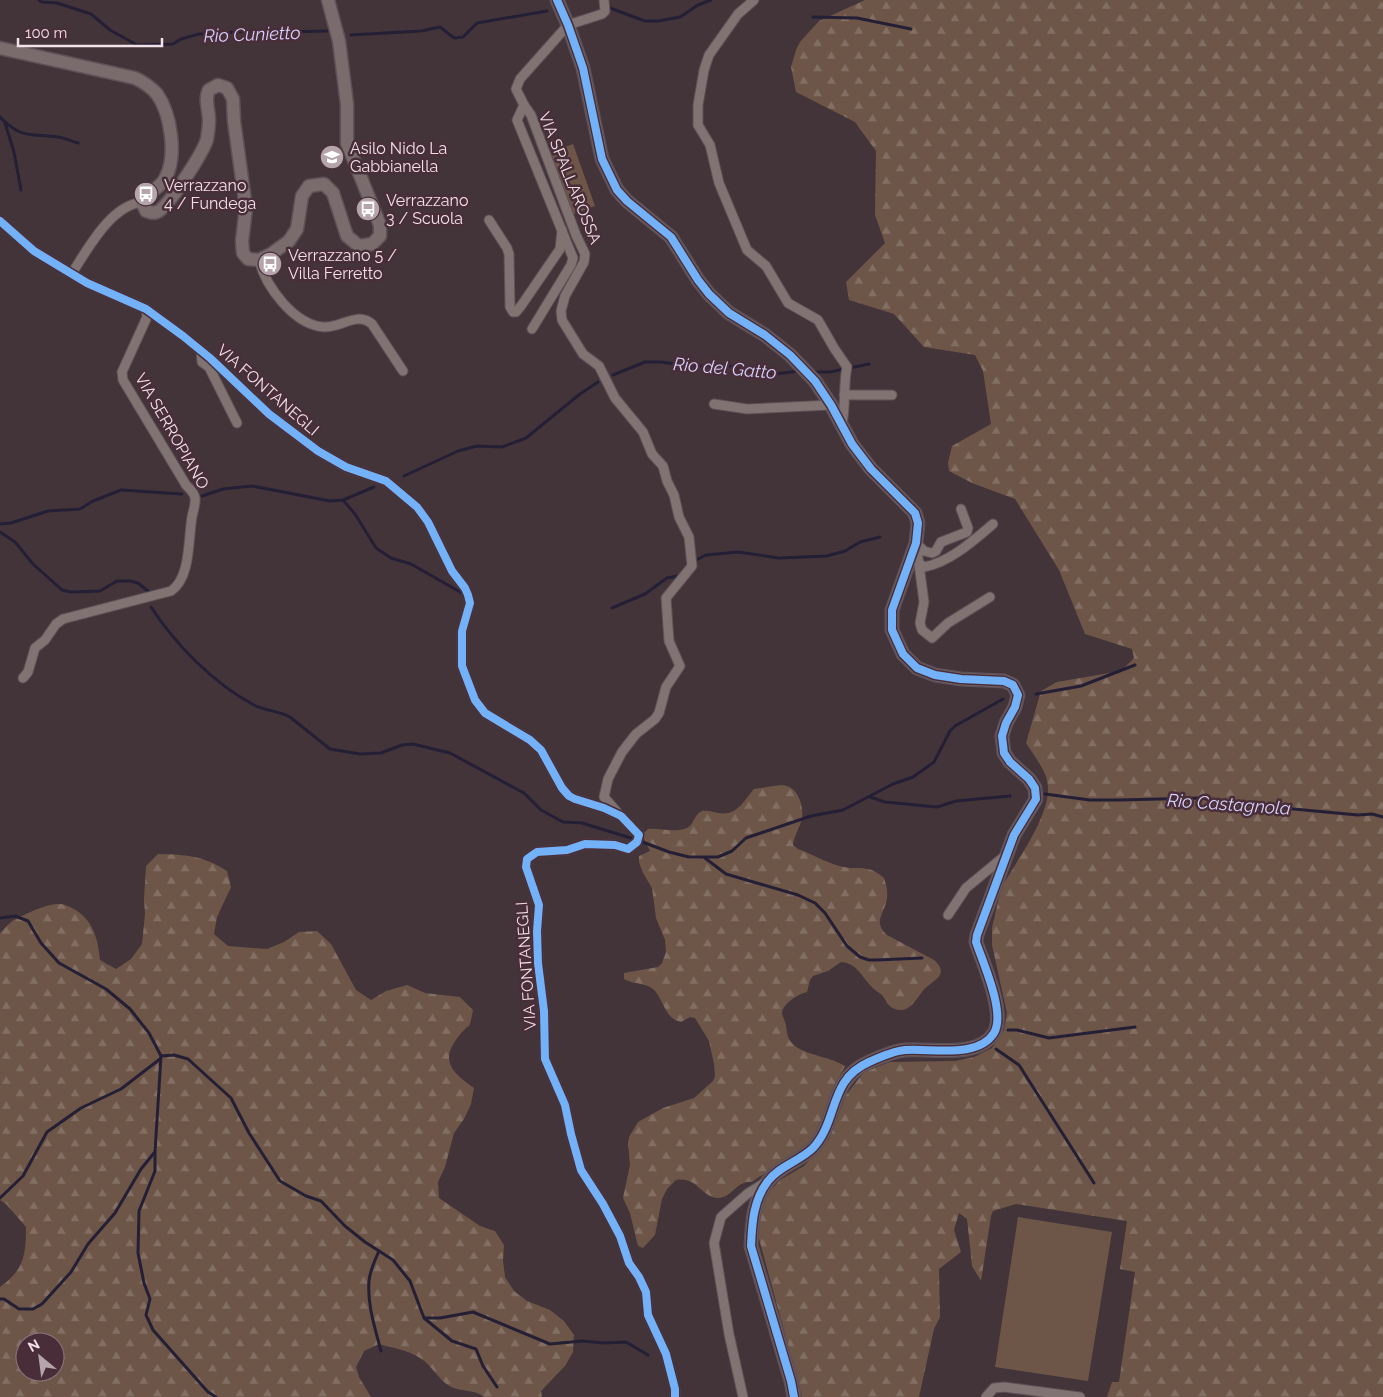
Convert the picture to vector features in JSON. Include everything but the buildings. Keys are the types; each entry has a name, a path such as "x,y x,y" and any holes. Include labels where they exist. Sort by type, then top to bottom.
{"street":[{"path":"142,202 146,211 157,212 162,209 188,174 204,149 206,142 209,121 207,94 213,86 223,86 229,90 233,99 234,121 246,208 242,242 243,252 248,259 259,260 289,241 297,229 302,196 309,186 324,184 333,193 347,236 359,246 372,244 380,236 380,225 347,143 347,104 339,41 328,0"},
{"path":"557,0 583,68 602,159 617,190 627,202 670,237 709,294 729,313 764,335 790,355 815,381 831,405 852,444 871,469 915,513 918,523 916,547 924,602 920,623 922,630 932,638 948,623 990,597"},
{"path":"569,28 602,14 605,11 604,0"},
{"path":"754,0 738,14 709,55 704,70 698,105 698,124 710,145 719,183 747,250 766,266 788,303 818,320 834,348 848,367 844,381 845,411 842,424"},
{"name":"VIA SPALLAROSSA","path":"569,28 520,79 516,90 531,115 576,235 585,254 584,262 565,296 562,320 583,354 599,366 615,398 643,432 652,454 663,466 667,481 674,495 679,517 689,537 692,557 692,566 666,598 669,641 680,666 666,687 659,713 636,734 622,752 603,793 605,800 621,816"},
{"path":"0,48 135,78 156,93 168,120 171,134 171,159 166,178 142,202 126,207 100,230 72,273"},
{"name":"VIA SPALLAROSSA","path":"524,105 517,120 573,258 571,265 532,329"},
{"name":"VIA SPALLAROSSA","path":"488,220 509,254 510,307 513,312 516,312 521,306 560,249 562,230"},
{"name":"VIA FONTANEGLI","path":"0,221 34,252 87,283 146,309 201,351 269,414 318,451 346,466 386,481 417,507 428,522 452,571 468,595 470,603 462,631 462,666 475,700 485,713 530,740 541,750 562,788 569,796 621,816 639,835 637,842 628,849 615,845 585,844 568,850 536,852 528,859 526,868 539,905 537,931 538,963 544,1012 545,1059 565,1105 581,1170 603,1204 620,1236 629,1263 646,1292 648,1314 654,1331 666,1354 675,1388 675,1397"},
{"path":"259,260 262,273 289,311 304,322 325,327 354,319 367,319 403,372"},
{"name":"VIA SERROPIANO","path":"23,678 28,672 35,648 45,640 56,624 63,619 171,591 178,587 187,562 196,500 193,492 186,485 123,380 122,372 147,317 146,309"},
{"path":"201,351 202,362 209,367 237,423"},
{"path":"844,396 892,395"},
{"path":"714,404 747,409 831,405"},
{"path":"916,547 932,553 936,551 942,542 967,532 968,528 961,509"},
{"path":"919,563 924,567 945,559 965,547 993,524"},
{"path":"743,1397 729,1334 714,1243 721,1217 747,1194 813,1148 823,1133 841,1085 851,1073 868,1062 903,1050 967,1050 984,1044 994,1032 998,1019 998,1007 976,942 977,934 1014,834 1036,799 1035,788 1004,753 1002,736 1006,723 1015,707 1018,695 1013,685 1004,681 935,676 917,668 903,654 892,630 892,610 916,547"},
{"path":"948,915 966,888 1006,855"},
{"path":"768,1180 755,1207 751,1246 792,1381 794,1397"},
{"path":"986,1397 994,1388 1004,1387 1080,1397"}],"green space":[{"path":"865,0 1383,0 1383,1397 1107,1397 1112,1382 1119,1382 1135,1272 1120,1269 1127,1221 1016,1204 993,1211 981,1281 972,1266 967,1219 959,1213 954,1230 961,1252 939,1269 940,1317 934,1329 919,1397 802,1397 758,1235 761,1209 768,1193 780,1180 804,1166 829,1139 846,1095 864,1072 890,1062 955,1061 974,1057 992,1048 1004,1030 1007,1013 992,945 992,928 1001,888 1038,826 1047,800 1046,776 1026,743 1041,691 1057,682 1121,671 1134,658 1132,649 1085,634 1059,570 1015,499 972,483 949,471 948,463 952,446 991,424 983,371 975,355 924,347 894,314 849,300 846,282 885,243 875,215 876,151 855,122 796,92 791,67 800,42 819,21"},
{"path":"573,144 595,206 571,215 549,153"},
{"path":"781,785 791,788 795,792 802,807 802,818 793,845 798,849 834,864 873,870 884,878 887,895 880,926 887,935 934,960 941,970 940,974 911,1006 904,1010 891,1007 858,970 846,963 841,962 828,971 813,976 807,992 788,1003 782,1014 789,1038 795,1046 803,1051 845,1066 825,1117 816,1133 804,1147 784,1163 752,1182 738,1186 723,1197 712,1197 689,1181 676,1180 667,1189 662,1199 655,1235 643,1248 638,1246 630,1213 623,1198 630,1165 629,1137 638,1122 663,1108 694,1098 713,1081 715,1076 709,1041 695,1018 690,1017 681,1022 672,1018 653,989 624,979 624,973 658,967 662,963 666,952 665,940 656,918 652,888 639,862 639,856 650,851 644,839 644,833 648,829 678,830 687,828 699,812 730,812 739,807 754,789"},
{"path":"158,854 202,859 227,871 231,887 217,917 214,934 228,946 267,949 284,942 299,932 317,931 331,944 356,990 371,1000 386,991 407,985 425,993 460,997 473,1010 469,1026 456,1040 449,1056 453,1069 474,1088 471,1104 464,1119 454,1133 445,1167 438,1182 439,1198 480,1226 495,1231 504,1245 505,1277 514,1291 527,1301 550,1310 564,1321 574,1335 573,1352 565,1366 541,1391 542,1397 484,1397 477,1393 455,1389 446,1384 428,1364 415,1355 379,1344 364,1351 356,1367 359,1377 371,1397 0,1397 0,1287 19,1268 24,1254 26,1227 6,1204 0,1200 0,933 12,921 32,911 54,904 65,905 74,909 87,920 95,934 100,960 116,969 131,959 142,944 145,914 146,866"},
{"path":"1018,1217 1112,1232 1088,1381 995,1367"}],"waterway":[{"name":"Rio Cunietto","path":"39,0 57,3 91,14 110,30 137,45 173,44 181,39 199,34 258,31 327,31"},
{"name":"Rio Cunietto","path":"610,8 645,21 658,21 680,17 698,5 711,0"},
{"name":"Rio Cunietto","path":"351,35 421,31 440,27 454,38 463,37 477,23 547,11"},
{"name":"Rio Cunietto","path":"813,17 857,18 911,29"},
{"path":"0,117 21,132 61,137 78,143"},
{"path":"5,123 14,152 21,190"},
{"name":"Rio del Gatto","path":"613,375 645,362 691,366 730,366 760,373 775,374 799,371"},
{"name":"Rio del Gatto","path":"813,372 830,372 869,364"},
{"name":"Rio del Gatto","path":"404,476 458,451 477,446 502,447 526,438 580,394 598,382"},
{"name":"Rio del Gatto","path":"202,496 223,489 252,486 330,501 343,500 374,487"},
{"name":"Rio del Gatto","path":"0,524 11,523 48,511 80,509 93,501 121,490 182,494"},
{"path":"343,500 355,514 376,548 391,558 411,564 462,593"},
{"path":"0,532 15,542 33,564 62,590 71,592 100,591 117,581 130,581 138,583 148,591"},
{"path":"698,559 706,555 738,552 779,558 827,556 845,551 860,542 880,537"},
{"path":"612,608 645,594 667,578 678,576"},
{"path":"151,607 184,649 210,675 254,705 290,717 330,749 360,754 381,753 402,745 413,744 450,753 524,793 541,810 563,822 582,823 634,839"},
{"path":"1036,694 1081,686 1135,665"},
{"path":"640,841 689,857 718,857 732,851 746,838 811,816 843,810 893,784 913,777 934,762 950,731 955,726 1003,699"},
{"name":"Rio Castagnola","path":"1045,794 1090,800 1200,798 1272,807 1358,815 1372,814 1383,817"},
{"name":"Rio Castagnola","path":"870,797 885,802 937,807 956,801 1010,796"},
{"path":"705,858 726,874 798,895 815,903 825,913 847,946 860,957 869,960 922,958"},
{"path":"0,918 15,916 28,921 41,943 59,963 106,989 130,1009 149,1033 161,1056 155,1171 139,1211 138,1253 144,1283 150,1299 146,1315 153,1330 208,1392 216,1397"},
{"path":"1008,1030 1017,1030 1049,1038 1135,1027"},
{"path":"996,1049 1019,1065 1094,1183"},
{"path":"161,1056 174,1055 188,1059 231,1098 249,1133 280,1181 306,1196 321,1201 345,1226 393,1260 410,1281 424,1318 452,1341 476,1349 483,1366 497,1387"},
{"path":"0,1198 23,1176 47,1132 81,1108 121,1089 160,1059"},
{"path":"0,1299 4,1299 19,1309 33,1309 42,1304 71,1272 88,1244 115,1213 141,1169 154,1153"},
{"path":"379,1251 370,1273 369,1298 381,1351"},
{"path":"425,1318 440,1318 473,1312 550,1344 582,1341 626,1342 648,1355"}],"cycle path":[{"path":"557,0 583,68 602,159 617,190 627,201 671,237 709,294 729,313 765,335 790,355 815,381 831,405 852,444 871,469 915,513 918,523 916,543 892,610 892,630 903,654 917,668 935,675 961,679 1004,681 1013,685 1018,695 1015,707 1006,723 1002,736 1004,753 1035,788 1036,799 1014,835 977,935 976,942 995,1001 997,1024 994,1033 987,1041 966,1049 901,1051 878,1058 856,1070 840,1090 827,1125 813,1148 773,1176 759,1196 753,1221 751,1246 794,1397"},
{"path":"0,221 34,251 87,283 146,309 210,358 269,414 318,451 346,467 386,481 417,507 428,522 452,571 468,595 470,603 462,631 462,666 475,700 485,713 530,740 541,750 562,788 569,796 621,816 639,835 637,842 628,849 615,845 585,844 567,850 537,852 527,859 526,867 539,905 537,931 538,963 544,1011 545,1059 565,1105 581,1170 603,1204 620,1236 629,1263 639,1277 646,1292 648,1315 666,1354 675,1389 675,1397"}],"place":[{"name":"Asilo Nido La Gabbianella","path":"332,157"},
{"name":"Verrazzano 4 / Fundega","path":"146,194"},
{"name":"Verrazzano 3 / Scuola","path":"368,209"},
{"name":"Verrazzano 5 / Villa Ferretto","path":"270,264"}]}
